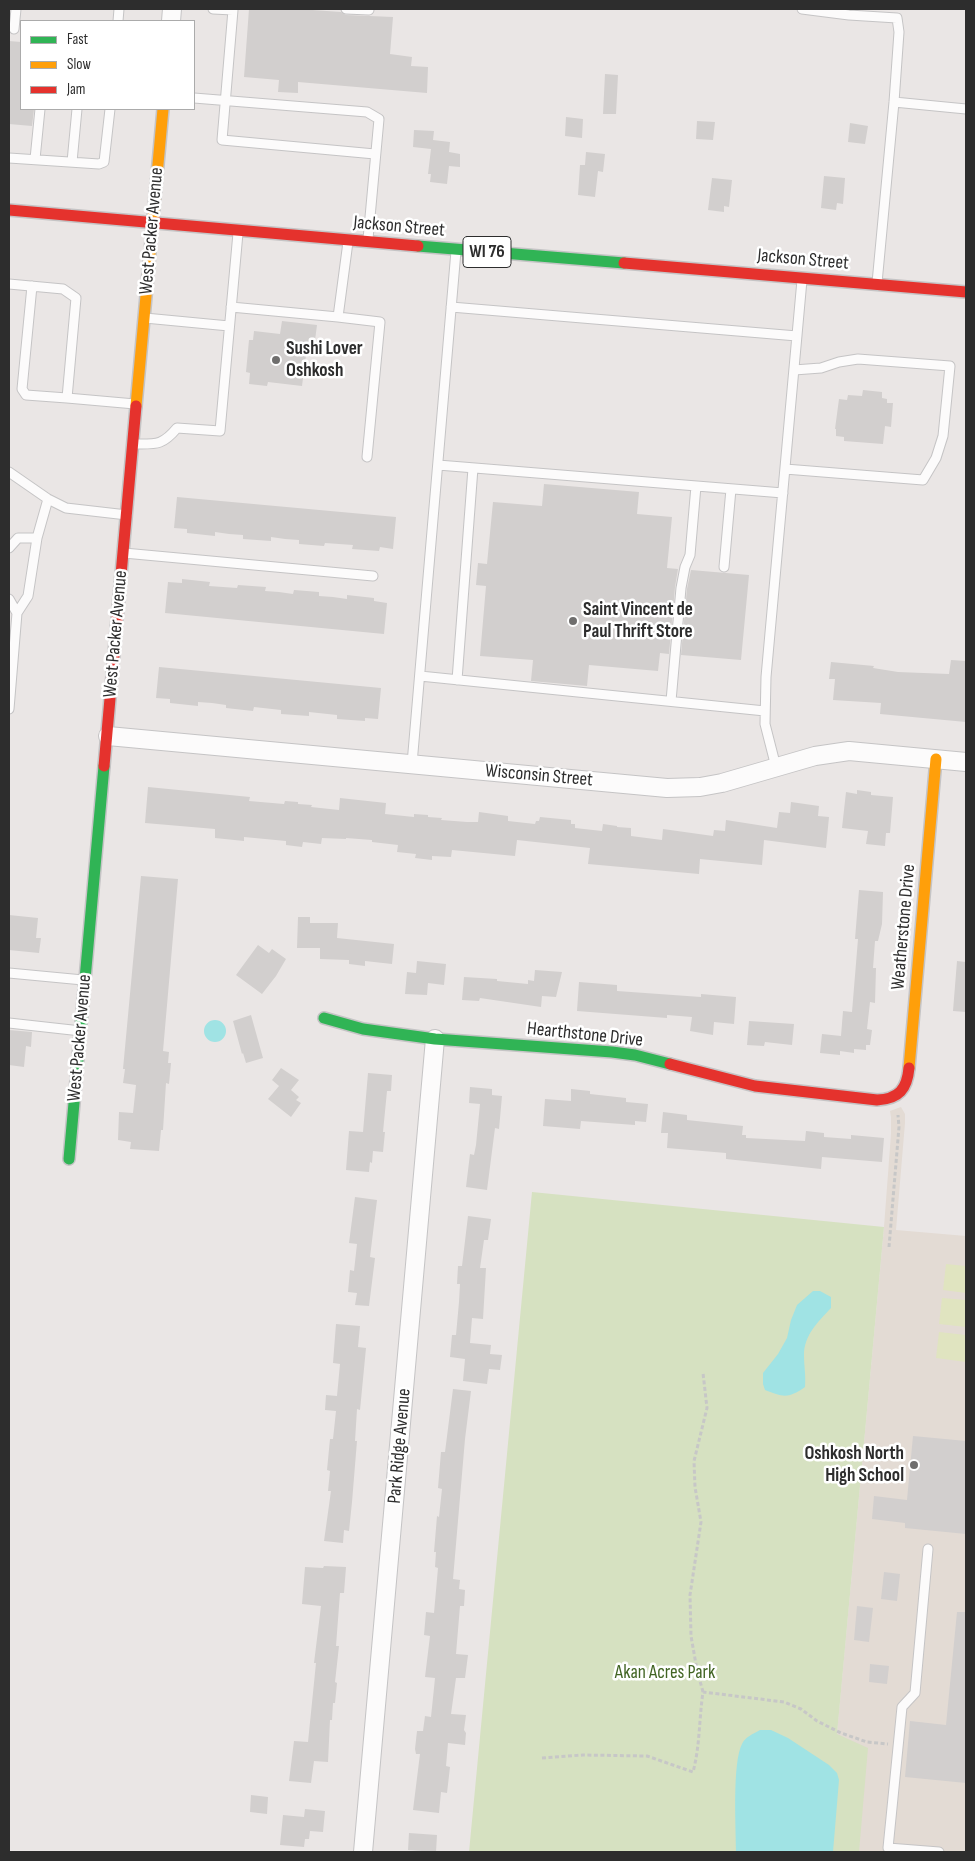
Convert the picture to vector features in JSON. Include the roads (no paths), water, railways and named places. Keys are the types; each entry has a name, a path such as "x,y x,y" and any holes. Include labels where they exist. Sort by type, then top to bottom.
{"street":[{"name":"West Packer Avenue","path":"68,1159 86,981 163,110"},
{"name":"Jackson Street","path":"9,210 152,224 877,283 966,292"},
{"name":"Wisconsin Street","path":"108,736 667,788 700,787 815,756 849,751 966,762"},
{"name":"Weatherstone Drive","path":"896,1096 906,1084 908,1075 936,759"},
{"name":"Hearthstone Drive","path":"324,1018 364,1029 435,1039 612,1052 755,1086 869,1100 887,1100 896,1096"},
{"name":"Park Ridge Avenue","path":"364,1852 435,1039"}],"lane":[{"path":"15,30 16,9"},
{"path":"213,9 234,9 224,100 222,140 375,154"},
{"path":"346,9 369,10"},
{"path":"802,9 897,13 899,32 894,102 877,283"},
{"path":"195,98 367,112 378,119 368,242"},
{"path":"894,102 966,109"},
{"path":"35,159 40,110"},
{"path":"72,162 76,110"},
{"path":"9,158 99,164 104,162 110,110"},
{"path":"133,444 157,444 168,440 177,428 220,431 238,231"},
{"path":"338,317 348,240"},
{"path":"412,764 456,250"},
{"path":"776,767 765,724 766,677 802,277"},
{"path":"9,284 63,289 76,298 68,398"},
{"path":"32,286 22,389 26,395 137,404"},
{"path":"231,307 380,322 367,457"},
{"path":"451,307 797,336"},
{"path":"144,318 229,326"},
{"path":"785,469 923,480 936,458 943,436 950,366 858,359 821,368 794,370"},
{"path":"438,465 783,493"},
{"path":"457,680 473,468"},
{"path":"9,472 48,499 66,508 127,515"},
{"path":"671,702 680,588 690,555 696,486"},
{"path":"724,567 731,489"},
{"path":"9,709 17,613 28,596 37,538 48,499"},
{"path":"9,548 18,538 37,538"},
{"path":"123,553 373,576"},
{"path":"9,599 17,613"},
{"path":"420,676 765,711"},
{"path":"9,973 86,981"},
{"path":"9,1023 81,1031"},
{"path":"928,1550 915,1693 902,1707 888,1848 939,1852"}],"water":[{"path":"215,1020 223,1023 226,1031 223,1039 215,1042 207,1039 204,1031 207,1023"},
{"path":"813,1291 820,1291 831,1297 831,1308 821,1318 806,1341 804,1355 805,1387 794,1394 785,1396 765,1390 763,1373 778,1354 787,1338 797,1305"},
{"path":"760,1730 771,1730 788,1738 829,1765 837,1773 839,1780 833,1852 736,1852 736,1780 739,1753 745,1739"}],"place":[{"name":"Sushi Lover Oshkosh","path":"276,360"},
{"name":"Saint Vincent de Paul Thrift Store","path":"573,621"},
{"name":"Oshkosh North High School","path":"914,1465"}],"park label":[{"name":"Akan Acres Park","path":"665,1673"}]}
